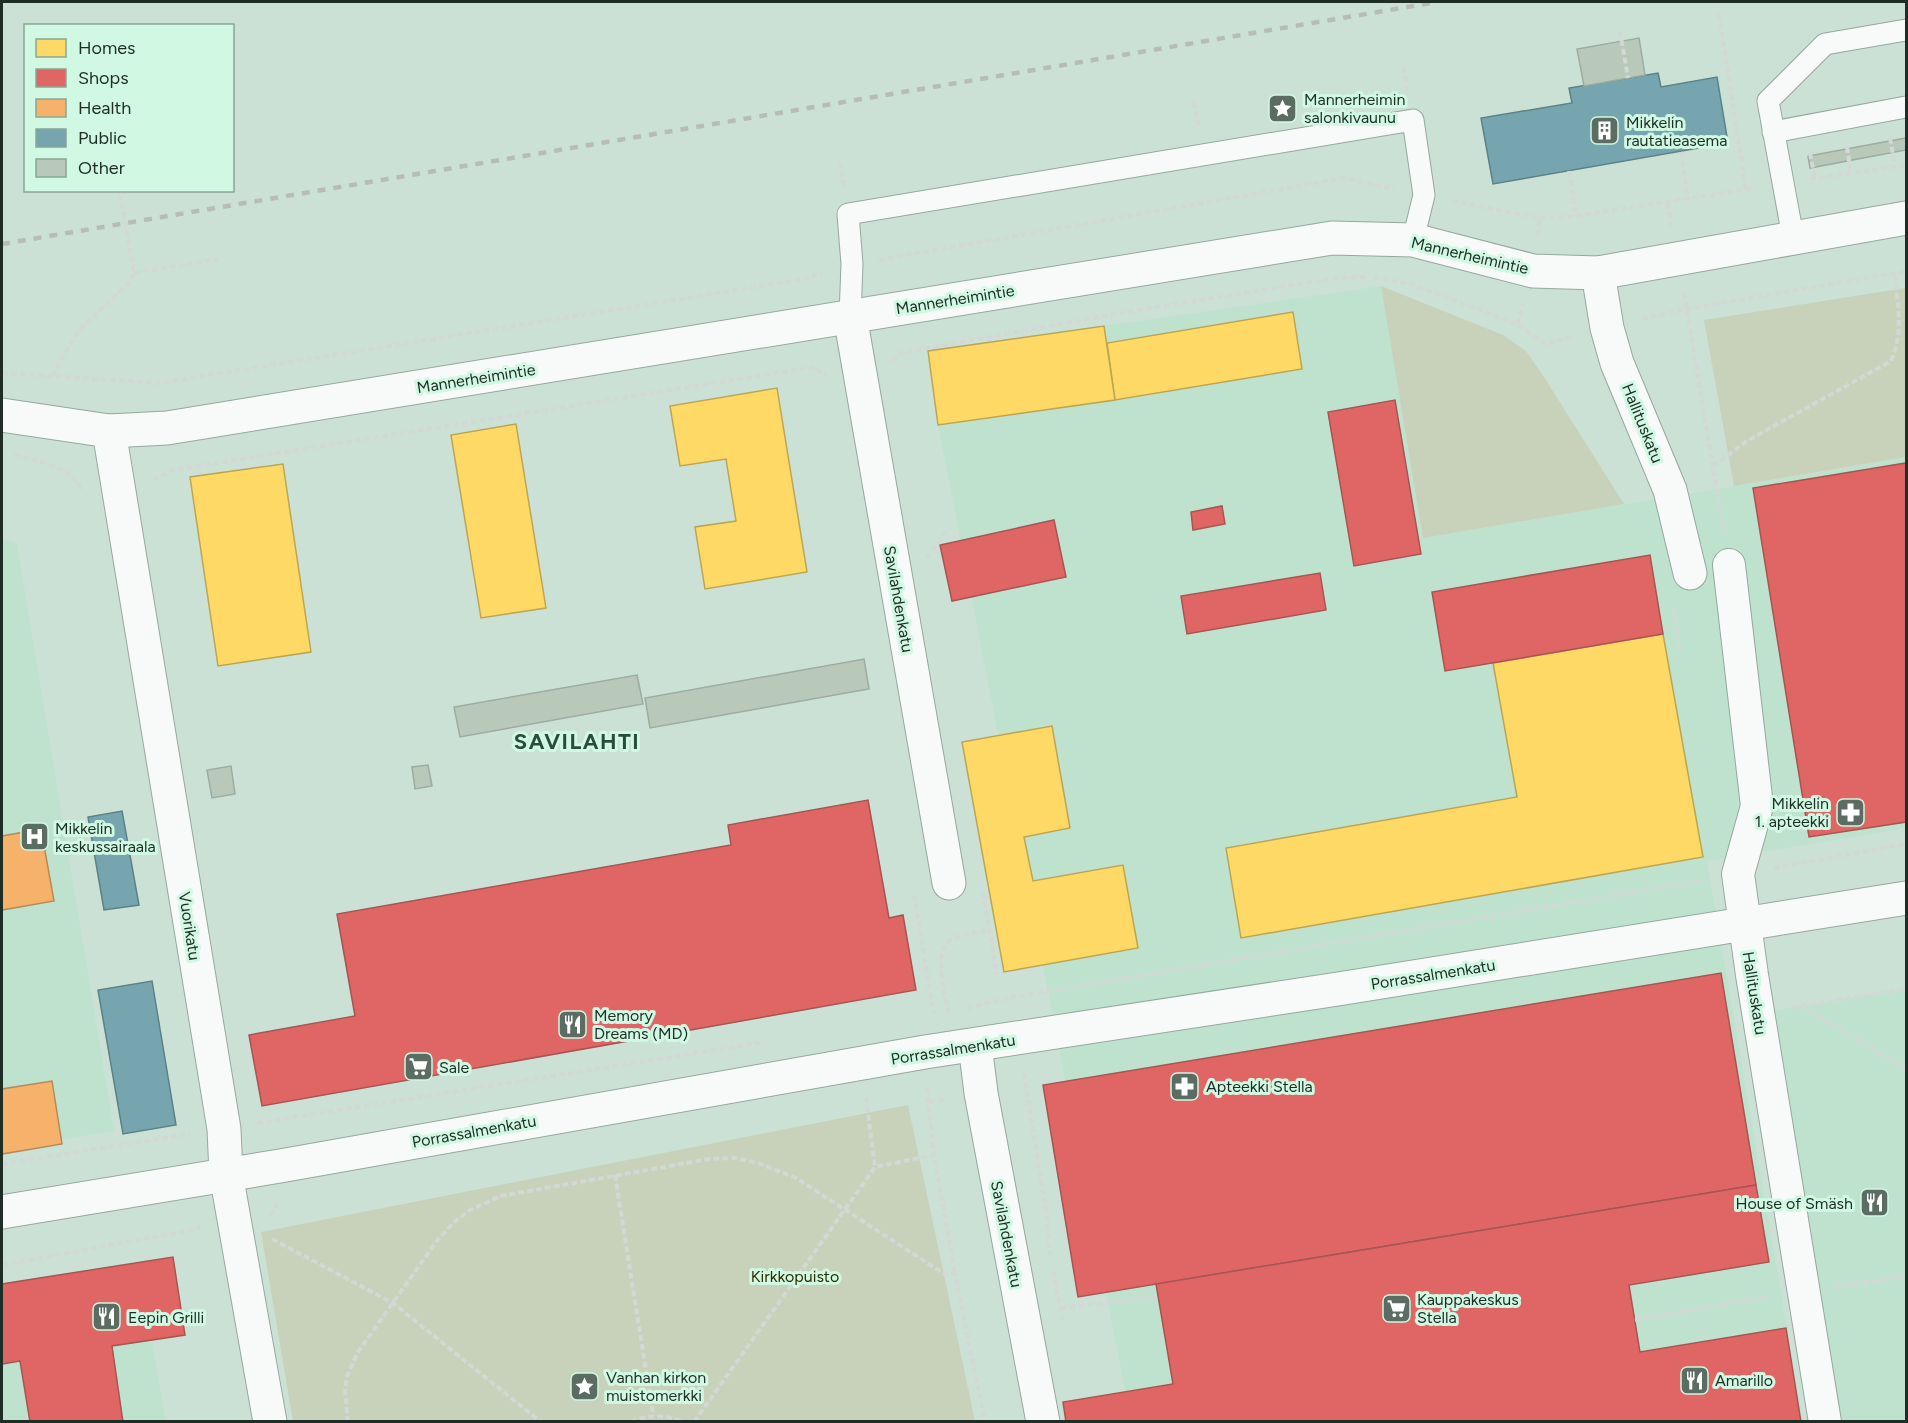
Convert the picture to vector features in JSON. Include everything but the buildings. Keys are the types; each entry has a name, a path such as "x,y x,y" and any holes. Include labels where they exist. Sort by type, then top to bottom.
{"street":[{"name":"Mannerheimintie","path":"2,415 110,431 167,428 1332,238 1413,240 1533,271 1598,273 1906,218"},
{"name":"Hallituskatu","path":"1598,273 1607,328 1617,363 1670,490 1690,573"},
{"name":"Savilahdenkatu","path":"850,316 949,883"},
{"name":"Vuorikatu","path":"110,431 224,1129 226,1174 270,1422"},
{"name":"Hallituskatu","path":"1729,565 1757,806 1738,874 1758,1013 1825,1422"},
{"name":"Porrassalmenkatu","path":"2,1212 925,1052 1906,898"},
{"name":"Savilahdenkatu","path":"975,1045 981,1093 1043,1422"}],"lane":[{"path":"1793,237 1768,101 1825,44 1906,30"},
{"path":"1773,132 1906,107"},
{"path":"850,316 852,264 848,214 1413,120 1424,195 1413,240"}],"path":[{"path":"1719,14 1746,190"},
{"path":"1620,31 1628,78"},
{"path":"1194,102 1196,111"},
{"path":"1888,130 1895,166"},
{"path":"1846,146 1851,173"},
{"path":"1681,152 1688,200"},
{"path":"1810,152 1815,178"},
{"path":"1569,171 1576,216"},
{"path":"2,374 160,383 799,280 852,264 1344,178 1540,218 1576,216 1667,203"},
{"path":"52,376 78,331 127,285 134,273 120,193 125,192"},
{"path":"134,273 218,259"},
{"path":"1729,565 1687,309 1906,271"},
{"path":"1713,466 1747,441 1890,361 1898,344 1900,321 1894,273"},
{"path":"927,559 949,528"},
{"path":"1674,609 1680,652"},
{"path":"927,1017 1013,997 1906,844"},
{"path":"948,1013 940,953 953,939 989,930"},
{"path":"992,953 997,975"},
{"path":"928,981 934,1016"},
{"path":"1758,1013 1906,989"},
{"path":"1013,997 1047,1218 1050,1254 1064,1330"},
{"path":"1800,1006 1906,1069"},
{"path":"2,1164 766,1041"},
{"path":"694,1422 846,1211 875,1167 865,1093"},
{"path":"875,1167 934,1155 985,1422"},
{"path":"348,1422 345,1390 349,1370 358,1352 436,1242 454,1222 470,1210 501,1196 709,1159 734,1158 758,1162 781,1171 946,1275 955,1274"},
{"path":"615,1175 653,1416"},
{"path":"2,1265 187,1231 234,1217 393,1303 541,1422"},
{"path":"1635,1320 1803,1290 1906,1277"},
{"path":"1061,1308 1158,1297"},
{"path":"631,1422 653,1416 674,1417 684,1422"}],"shaded area":[{"path":"1381,286 1423,538 1906,457 1906,828 1707,861 1803,1421 1131,1421 938,425 928,351"},
{"name":"Mikkelin keskussairaala","path":"2,539 17,543 114,1131 2,1149"},
{"path":"1906,989 1906,1421 1825,1421 1758,1013"},
{"path":"140,1275 166,1421 2,1422 2,1299"}],"green space":[{"path":"1381,286 1503,335 1526,351 1624,504 1423,538"},
{"path":"1905,288 1906,457 1734,486 1704,320"},
{"name":"Kirkkopuisto","path":"908,1105 975,1421 293,1421 261,1232"}],"railway":[{"path":"2,244 1437,2"}],"place":[{"name":"Mannerheimin salonkivaunu","path":"1283,108"},
{"name":"Mikkelin rautatieasema","path":"1605,131"},
{"name":"Mikkelin 1. apteekki","path":"1850,812"},
{"name":"Mikkelin keskussairaala","path":"34,837"},
{"name":"Memory Dreams (MD)","path":"573,1024"},
{"name":"Sale","path":"418,1067"},
{"name":"Apteekki Stella","path":"1185,1086"},
{"name":"House of Smäsh","path":"1874,1203"},
{"name":"Kauppakeskus Stella","path":"1396,1308"},
{"name":"Eepin Grilli","path":"107,1317"},
{"name":"Amarillo","path":"1694,1380"},
{"name":"Vanhan kirkon muistomerkki","path":"585,1386"}],"district":[{"name":"SAVILAHTI","path":"577,741"}]}
